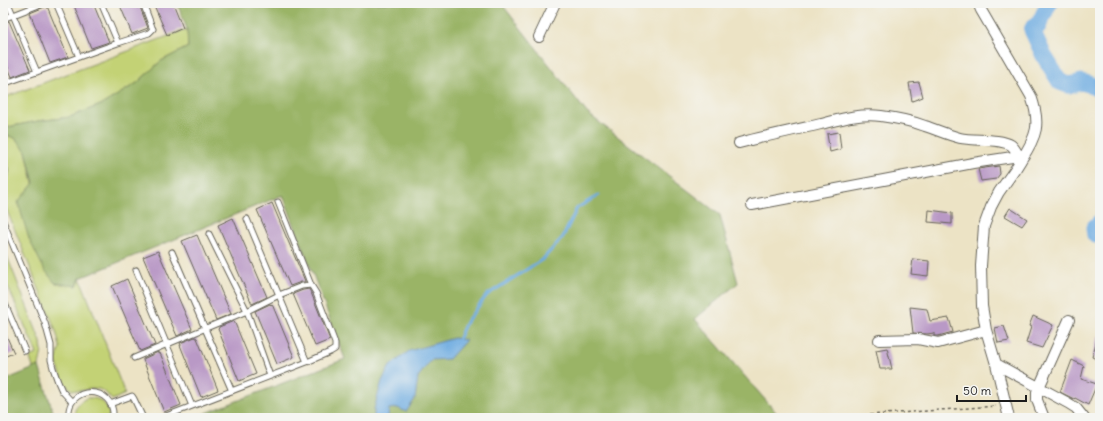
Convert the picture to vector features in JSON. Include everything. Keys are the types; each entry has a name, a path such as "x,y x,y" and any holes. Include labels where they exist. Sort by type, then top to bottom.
{"street":[{"path":"539,37 555,3"},
{"path":"978,3 1031,96 1036,110 1037,124 1034,137 1020,158 1016,168 999,192 991,207 984,226 981,266 982,306 986,330 1009,418"},
{"path":"739,143 831,121 869,114 924,125 947,135 961,138 1005,143 1011,145 1020,158"},
{"path":"752,205 973,163 1020,158"},
{"path":"1044,418 1036,396 1038,387 1069,320"},
{"path":"879,340 918,339 938,343 986,330"},
{"path":"996,364 1068,402 1076,408 1084,418"}],"lane":[{"path":"8,3 37,72"},
{"path":"3,19 44,3"},
{"path":"56,3 79,57"},
{"path":"101,3 118,43"},
{"path":"3,84 149,33 153,29 143,3"},
{"path":"3,160 5,172 3,180"},
{"path":"161,418 307,362 335,349 336,346 316,293 311,285 278,202"},
{"path":"247,219 307,362"},
{"path":"3,221 47,330 51,346 51,360 58,382 62,390 72,402"},
{"path":"209,234 247,311 270,376"},
{"path":"172,252 232,391"},
{"path":"136,270 192,406"},
{"path":"134,358 247,311 279,295 302,286 311,285"},
{"path":"3,299 25,351"},
{"path":"68,418 69,407 72,402 77,397 88,392 95,392 106,398 110,404 113,418"},
{"path":"110,404 132,396 143,418"}],"path":[{"path":"870,415 1006,405"}],"green space":[{"path":"177,3 501,3 587,113 720,215 738,283 695,319 781,418 193,418 345,359 283,195 80,278 77,286 55,283 44,269 29,239 18,202 34,183 26,151 15,138 3,134 3,128 38,121 70,117 103,104 137,83 161,61 188,47 187,29"},
{"path":"187,29 188,47 161,61 137,83 103,104 70,117 38,121 3,128 3,98"},
{"path":"3,134 15,138 26,151 55,283 64,284 80,278 125,394 112,400 105,392 99,389 79,391 72,390 63,381 56,361 60,347 56,331 3,201 3,188 9,175 9,168 3,153"},
{"path":"3,246 41,342 42,351 39,366 33,368 30,358 31,356 37,354 3,275"},
{"path":"39,366 55,418 3,418 3,381"},
{"path":"87,398 100,400 103,402 108,409 109,418 74,418 77,406 81,401"}],"water":[{"path":"454,338 466,340 449,359 431,360 418,377 415,399 406,412 398,408 389,409 388,418 374,418 374,409 382,381 390,366 409,351"}],"building":[{"path":"73,3 93,3 109,42 91,48"},
{"path":"119,3 135,3 137,8 140,7 148,28 132,34"},
{"path":"153,3 173,3 183,28 167,35"},
{"path":"47,6 68,57 50,63 30,13"},
{"path":"9,21 30,70 12,77 3,55 3,23"},
{"path":"919,82 923,97 912,101 909,83"},
{"path":"839,132 841,149 830,152 827,134"},
{"path":"999,166 1000,174 996,179 981,181 978,169"},
{"path":"272,203 305,282 290,286 257,210"},
{"path":"1010,208 1027,219 1022,226 1005,216"},
{"path":"929,210 952,213 952,224 928,222"},
{"path":"233,218 267,297 252,304 218,225"},
{"path":"197,235 231,314 216,320 182,241"},
{"path":"158,251 192,329 177,336 143,257"},
{"path":"913,259 929,261 928,276 911,274"},
{"path":"127,279 155,345 140,351 112,286"},
{"path":"309,289 330,340 315,346 293,294"},
{"path":"272,304 294,357 277,364 255,311"},
{"path":"910,307 927,309 930,321 949,318 953,332 938,336 934,336 934,333 913,333"},
{"path":"1033,316 1053,325 1042,348 1026,343 1031,327 1029,326"},
{"path":"234,321 256,374 239,381 218,329 219,327"},
{"path":"1004,326 1009,341 998,343 995,328"},
{"path":"3,328 14,353 3,357"},
{"path":"1098,336 1100,336 1100,361 1092,357"},
{"path":"195,337 197,338 218,390 201,397 180,345 180,343"},
{"path":"887,348 892,369 880,369 876,350"},
{"path":"158,352 158,354 160,353 181,405 164,412 143,360"},
{"path":"1072,360 1084,366 1081,379 1097,384 1088,405 1060,392"}],"waterway":[{"path":"1049,3 1038,26 1034,26 1032,30 1044,56 1060,82 1068,85 1081,82 1089,84 1100,90"},
{"path":"457,342 466,322 487,295 543,259 563,237 577,208 599,195"},
{"path":"1095,235 1094,228 1100,222"}]}
